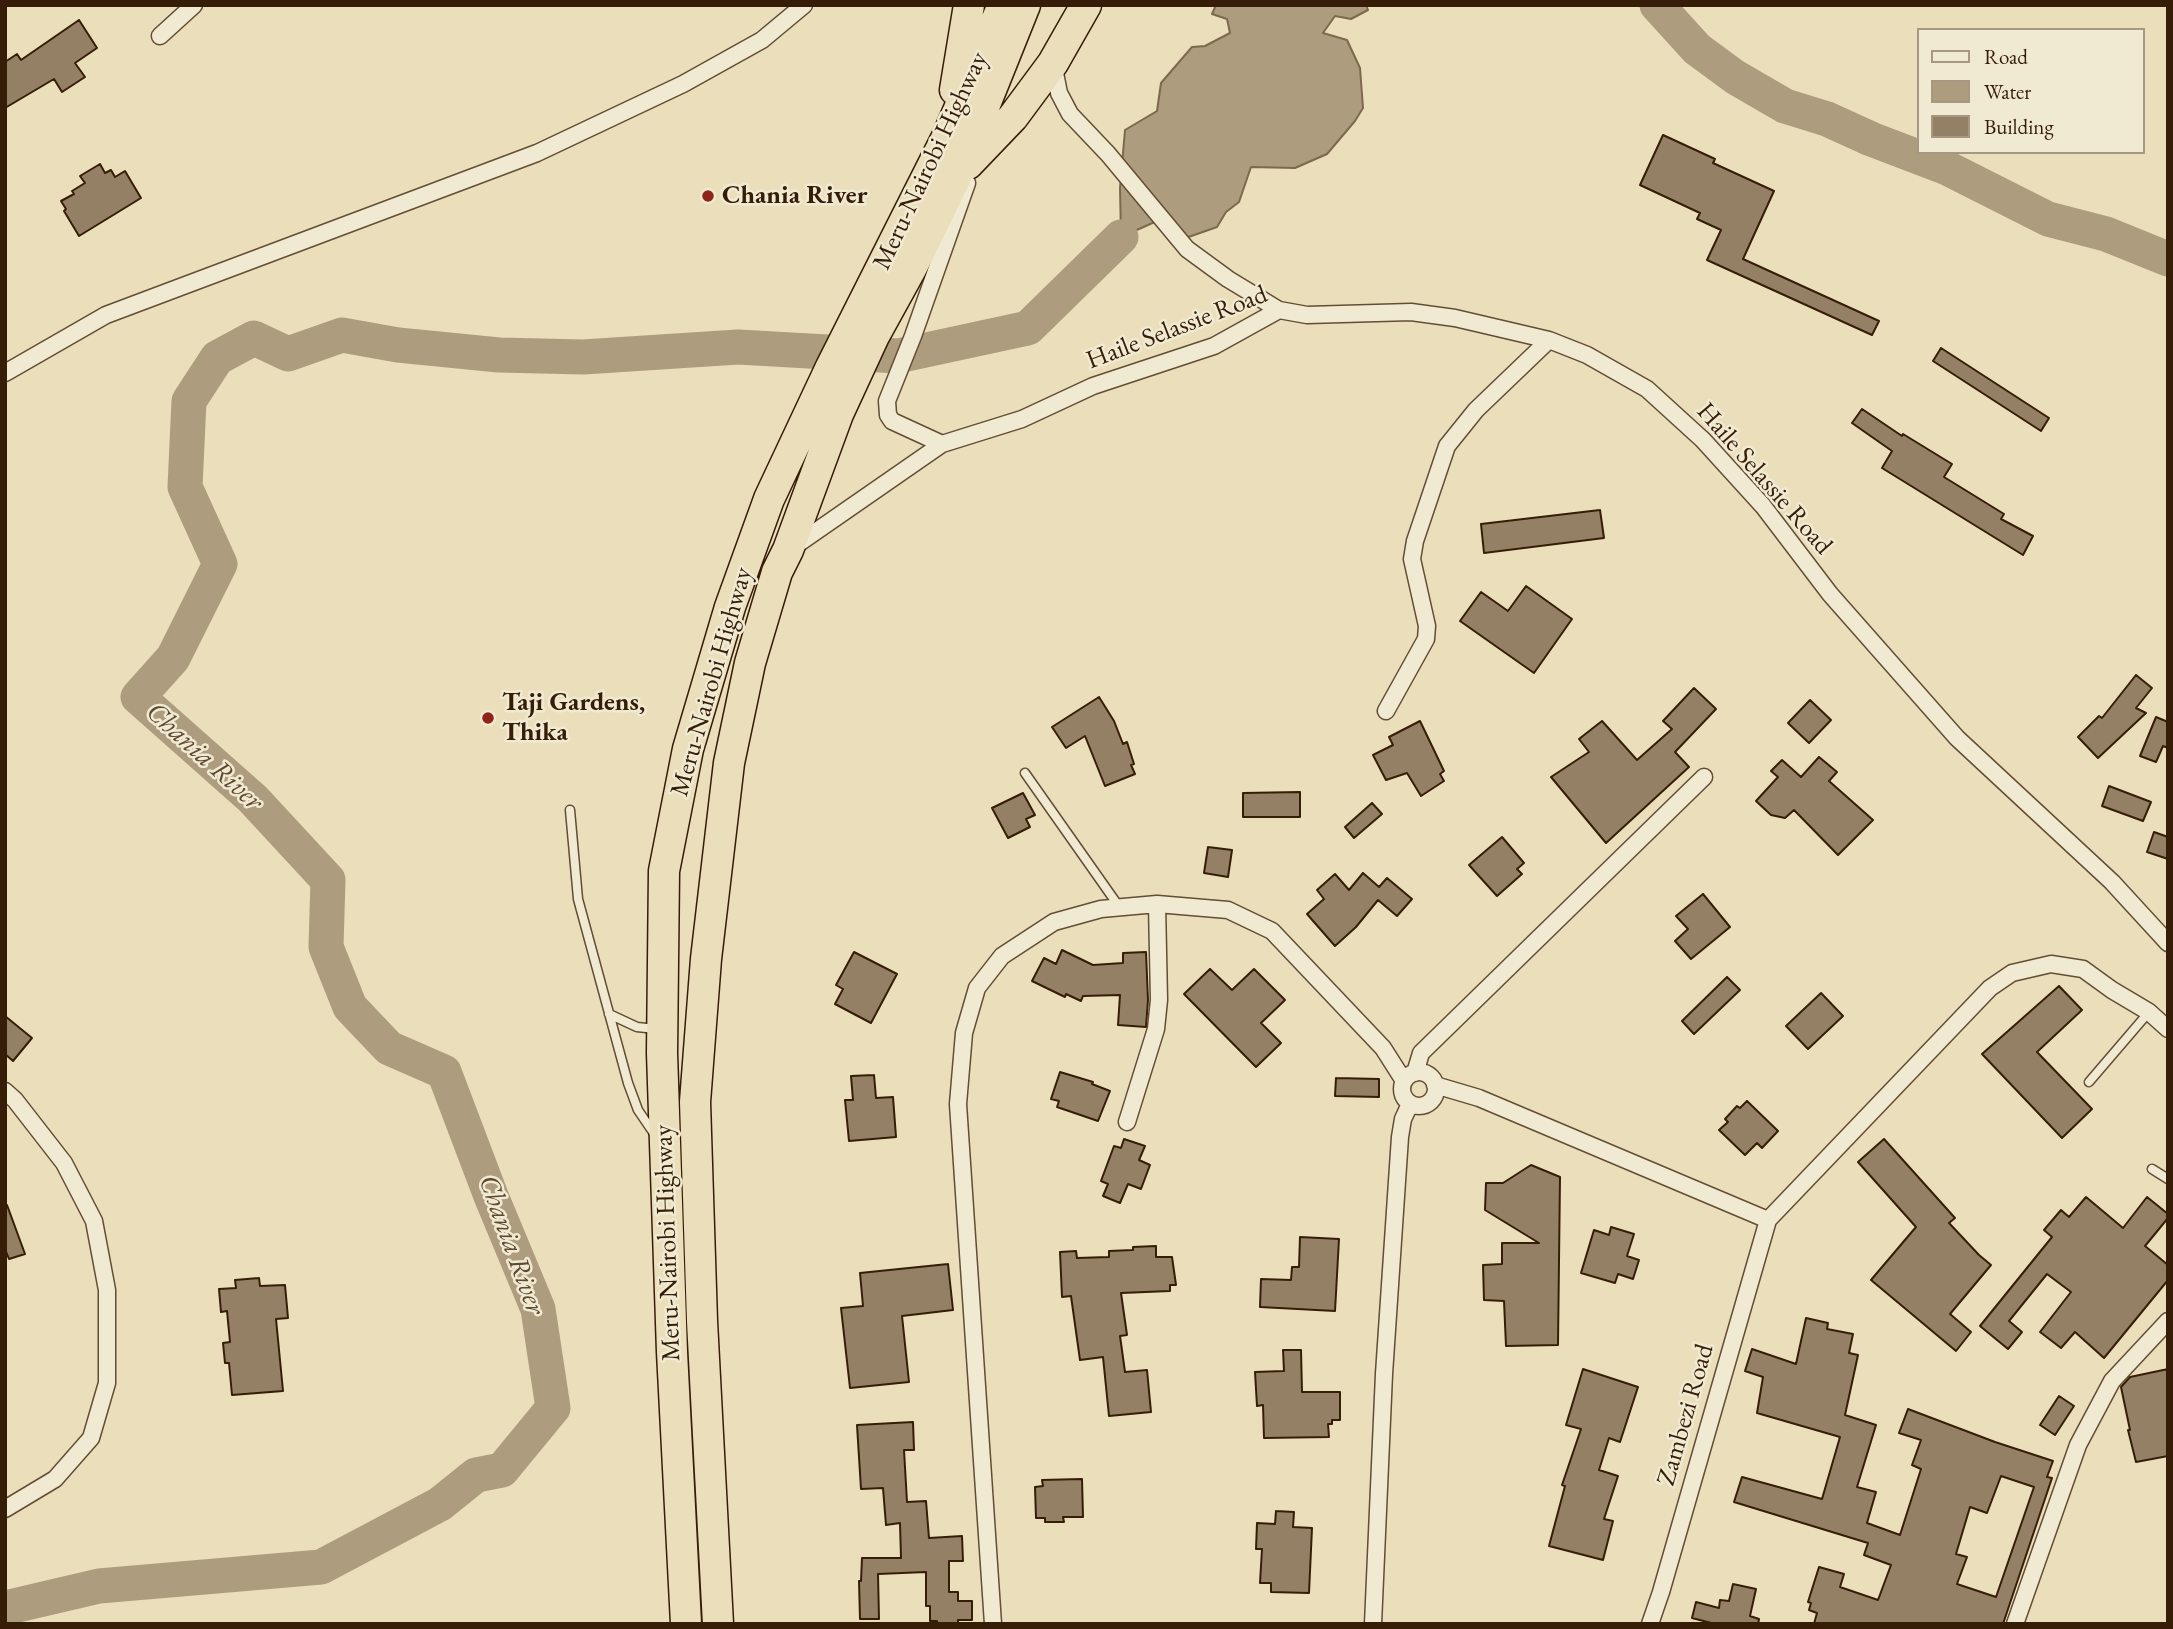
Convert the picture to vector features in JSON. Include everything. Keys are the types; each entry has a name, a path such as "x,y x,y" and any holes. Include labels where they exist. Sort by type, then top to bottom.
{"highway":[{"path":"948,135 969,5"},
{"name":"Meru-Nairobi Highway","path":"686,1624 665,1150 662,1030 664,871 688,749 730,607 768,499 826,411 1003,5"},
{"name":"Meru-Nairobi Highway","path":"864,328 912,267 956,177 1025,5"},
{"path":"956,177 1013,117 1053,63 1086,5"},
{"name":"Meru-Nairobi Highway","path":"718,1624 702,1321 695,1102 706,959 729,763 750,663 777,572 788,550 826,411"}],"street":[{"path":"160,36 194,5"},
{"path":"5,373 106,315 537,153 683,84 762,40 804,5"},
{"path":"1053,63 1059,93 1070,114 1108,154 1187,249 1228,279 1279,310"},
{"path":"942,444 892,421 887,407 977,155"},
{"name":"Haile Selassie Road","path":"788,550 942,444 1022,419 1093,386 1214,346 1279,310 1307,315 1411,312 1455,318 1549,340 1587,355 1647,389 1703,440 1763,506 1830,594 1956,738 2112,882 2168,943"},
{"path":"1386,711 1426,639 1427,626 1412,559 1415,541 1447,446 1476,410 1549,340"},
{"path":"1410,1077 1427,1075 1435,1085 1435,1092 1429,1103 1423,1106 1410,1104 1402,1093 1422,1052 1704,777"},
{"path":"1127,1122 1156,1029 1159,1000 1157,904"},
{"path":"993,1624 958,1104 964,1033 977,988 1002,956 1054,922 1101,909 1157,904 1228,910 1272,931 1410,1077"},
{"path":"1435,1085 1452,1088 1491,1103 1768,1220 1990,988 2012,973 2051,964 2083,969 2149,1012 2168,1029"},
{"path":"5,1091 64,1163 94,1222 107,1290 107,1383 91,1438 55,1479 5,1509"},
{"path":"1373,1624 1384,1374 1399,1150 1403,1119 1410,1104"},
{"name":"Zambezi Road","path":"1650,1624 1768,1220"},
{"path":"2015,1624 2078,1445 2112,1381 2168,1321"}],"lane":[{"path":"1025,773 1120,908"},
{"path":"570,810 578,899 628,1083 638,1110 665,1150"},
{"path":"2089,1082 2149,1012"},
{"path":"610,1014 637,1027 662,1030"},
{"path":"2152,1169 2168,1179"}],"water":[{"path":"1216,5 1366,5 1368,10 1351,19 1335,16 1323,33 1347,40 1360,68 1363,108 1327,154 1295,168 1251,167 1239,202 1226,212 1217,227 1180,240 1157,221 1121,237 1120,188 1125,130 1157,111 1161,83 1192,47 1205,46 1230,33 1227,19 1212,14"}],"building":[{"path":"79,20 97,48 75,63 85,77 62,92 54,79 5,108 5,62 17,54 21,60"},
{"path":"1663,135 1715,159 1713,163 1774,191 1743,259 1879,321 1872,335 1707,260 1721,230 1697,219 1700,213 1640,185"},
{"path":"100,164 105,173 111,170 115,177 125,171 141,198 79,236 61,201 74,194 72,191 85,183 80,176"},
{"path":"1941,348 2049,418 2041,431 1933,361"},
{"path":"1862,409 1902,436 1903,434 1952,464 1944,477 2004,514 2001,519 2033,536 2023,555 1882,468 1892,451 1852,423"},
{"path":"1600,510 1604,538 1484,553 1481,524"},
{"path":"1526,586 1572,619 1534,673 1460,621 1481,592 1508,611"},
{"path":"2136,675 2152,688 2136,708 2146,713 2098,758 2078,737 2099,716 2102,718"},
{"path":"1694,688 1716,709 1675,752 1689,767 1606,843 1551,777 1589,752 1579,739 1602,721 1637,760 1672,729 1663,721"},
{"path":"1099,697 1114,721 1123,744 1127,742 1135,774 1105,786 1085,736 1066,748 1052,727"},
{"path":"1810,700 1831,720 1809,743 1788,723"},
{"path":"2156,717 2168,722 2168,748 2163,746 2156,762 2140,756"},
{"path":"1420,721 1444,771 1440,774 1444,781 1421,796 1407,773 1386,780 1373,755 1393,745 1389,737"},
{"path":"1819,757 1837,772 1829,781 1873,820 1838,855 1794,810 1785,818 1771,815 1756,801 1778,777 1771,771 1782,760 1801,777"},
{"path":"2109,786 2151,802 2143,821 2102,806"},
{"path":"1300,792 1300,817 1243,817 1243,793"},
{"path":"1023,793 1035,815 1026,819 1030,827 1008,838 992,808"},
{"path":"1372,803 1382,814 1354,838 1345,827"},
{"path":"2154,832 2168,837 2168,859 2147,852"},
{"path":"1502,837 1524,863 1517,869 1522,874 1497,896 1469,865"},
{"path":"1208,847 1232,850 1228,877 1204,873"},
{"path":"1363,873 1379,887 1387,878 1412,899 1397,916 1378,900 1356,927 1335,946 1307,914 1324,899 1317,890 1335,874 1349,890"},
{"path":"1703,894 1730,927 1691,959 1675,941 1688,929 1676,916"},
{"path":"1062,950 1093,965 1123,963 1123,953 1146,952 1146,1027 1118,1025 1120,995 1083,996 1081,1001 1066,994 1065,997 1032,981 1044,958 1056,964"},
{"path":"854,952 897,974 871,1023 835,1004 843,989 836,985"},
{"path":"1210,969 1232,990 1254,969 1285,1000 1261,1023 1281,1043 1256,1067 1184,994"},
{"path":"1727,977 1740,990 1694,1034 1682,1021"},
{"path":"2059,986 2082,1010 2037,1052 2092,1109 2062,1138 1982,1054"},
{"path":"1821,993 1843,1016 1808,1049 1786,1026"},
{"path":"5,1016 32,1038 13,1061 5,1054"},
{"path":"1060,1072 1093,1082 1092,1084 1110,1091 1098,1121 1057,1107 1059,1101 1051,1099"},
{"path":"874,1075 876,1098 893,1097 896,1137 849,1141 845,1100 853,1100 851,1076"},
{"path":"1336,1078 1379,1079 1379,1097 1335,1096"},
{"path":"1747,1101 1778,1131 1762,1148 1757,1143 1745,1155 1719,1130 1728,1122 1725,1119 1737,1106 1740,1108"},
{"path":"1124,1139 1145,1146 1139,1160 1150,1165 1141,1189 1128,1184 1120,1203 1103,1196 1108,1184 1101,1181 1114,1146 1121,1148"},
{"path":"1884,1139 1955,1218 1949,1223 1991,1265 1950,1314 1971,1332 1956,1351 1871,1280 1916,1227 1858,1162"},
{"path":"1531,1165 1560,1177 1558,1345 1506,1346 1504,1301 1484,1300 1483,1265 1502,1264 1502,1243 1539,1243 1485,1210 1486,1183 1503,1183"},
{"path":"2086,1197 2123,1228 2147,1197 2168,1214 2168,1218 2145,1246 2168,1265 2168,1280 2104,1358 2075,1332 2061,1348 2040,1332 2071,1292 2047,1274 2009,1321 2022,1332 2008,1349 1980,1326 2052,1237 2044,1230 2061,1210 2069,1217"},
{"path":"5,1205 25,1254 9,1259 5,1249"},
{"path":"1611,1227 1634,1234 1627,1256 1639,1260 1633,1279 1618,1274 1615,1283 1581,1273 1594,1230 1609,1235"},
{"path":"1300,1237 1339,1239 1335,1311 1260,1307 1261,1279 1291,1280 1292,1267 1299,1267"},
{"path":"1156,1246 1156,1257 1172,1257 1176,1285 1170,1285 1170,1291 1121,1293 1127,1335 1120,1336 1125,1372 1147,1370 1151,1412 1109,1416 1103,1357 1080,1360 1071,1296 1062,1297 1060,1252 1076,1251 1077,1258 1109,1257 1109,1251"},
{"path":"948,1264 953,1310 902,1316 909,1382 850,1388 841,1308 863,1306 860,1273"},
{"path":"259,1278 260,1286 285,1285 288,1318 276,1319 283,1391 232,1395 229,1363 225,1363 223,1343 230,1342 227,1311 221,1312 219,1289 236,1288 235,1280"},
{"path":"1806,1318 1828,1323 1827,1329 1853,1334 1849,1353 1858,1355 1845,1415 1876,1425 1857,1487 1876,1492 1867,1523 1900,1535 1921,1469 1912,1465 1921,1440 1899,1433 1908,1409 2053,1461 2047,1477 2052,1478 2003,1624 1814,1624 1817,1613 1809,1610 1811,1603 1808,1602 1819,1567 1844,1574 1840,1587 1878,1600 1891,1565 1864,1555 1868,1543 1734,1502 1742,1477 1822,1499 1840,1437 1757,1413 1763,1377 1745,1371 1752,1349 1796,1364","holes":["2001,1476 2034,1487 1996,1597 1957,1584 1967,1557 1956,1554 1970,1507 1987,1513"]},
{"path":"1283,1350 1301,1350 1302,1392 1340,1392 1340,1420 1332,1420 1332,1424 1328,1424 1329,1437 1264,1438 1263,1405 1257,1406 1255,1372 1284,1371"},
{"path":"1583,1369 1638,1387 1620,1442 1609,1438 1599,1470 1618,1476 1604,1519 1613,1521 1603,1560 1549,1546 1565,1486 1562,1485 1581,1429 1566,1425"},
{"path":"2168,1369 2168,1456 2136,1462 2121,1387 2130,1377"},
{"path":"2059,1396 2074,1406 2055,1435 2040,1425"},
{"path":"913,1422 914,1450 904,1450 907,1502 926,1501 929,1538 962,1536 963,1561 949,1561 949,1592 958,1592 958,1601 972,1601 972,1620 958,1620 958,1624 937,1624 937,1621 930,1621 930,1606 926,1606 926,1572 878,1574 879,1619 860,1619 859,1581 862,1558 901,1558 900,1523 886,1525 883,1488 861,1489 857,1425"},
{"path":"1082,1479 1083,1517 1063,1517 1064,1522 1045,1522 1045,1518 1036,1518 1035,1487 1043,1486 1042,1480"},
{"path":"1276,1511 1294,1512 1293,1527 1312,1528 1309,1593 1271,1592 1271,1583 1260,1583 1262,1549 1256,1549 1257,1523 1275,1524"},
{"path":"1733,1584 1756,1589 1750,1616 1759,1619 1758,1624 1715,1624 1692,1618 1696,1602 1719,1608 1720,1600 1729,1601"}],"waterway":[{"path":"1657,5 1697,49 1735,77 1785,106 1827,119 1947,168 2048,219 2106,234 2168,259"},
{"name":"Chania River","path":"5,1608 99,1586 321,1567 440,1504 476,1475 502,1470 553,1408 538,1309 444,1072 389,1048 350,1007 326,947 328,880 253,799 138,697 173,658 220,564 185,487 189,401 217,358 254,338 288,354 342,335 398,345 499,355 583,357 738,347 898,356 1028,328 1121,237"}],"place":[{"name":"Chania River","path":"708,196"},
{"name":"Taji Gardens, Thika","path":"488,718"}]}
